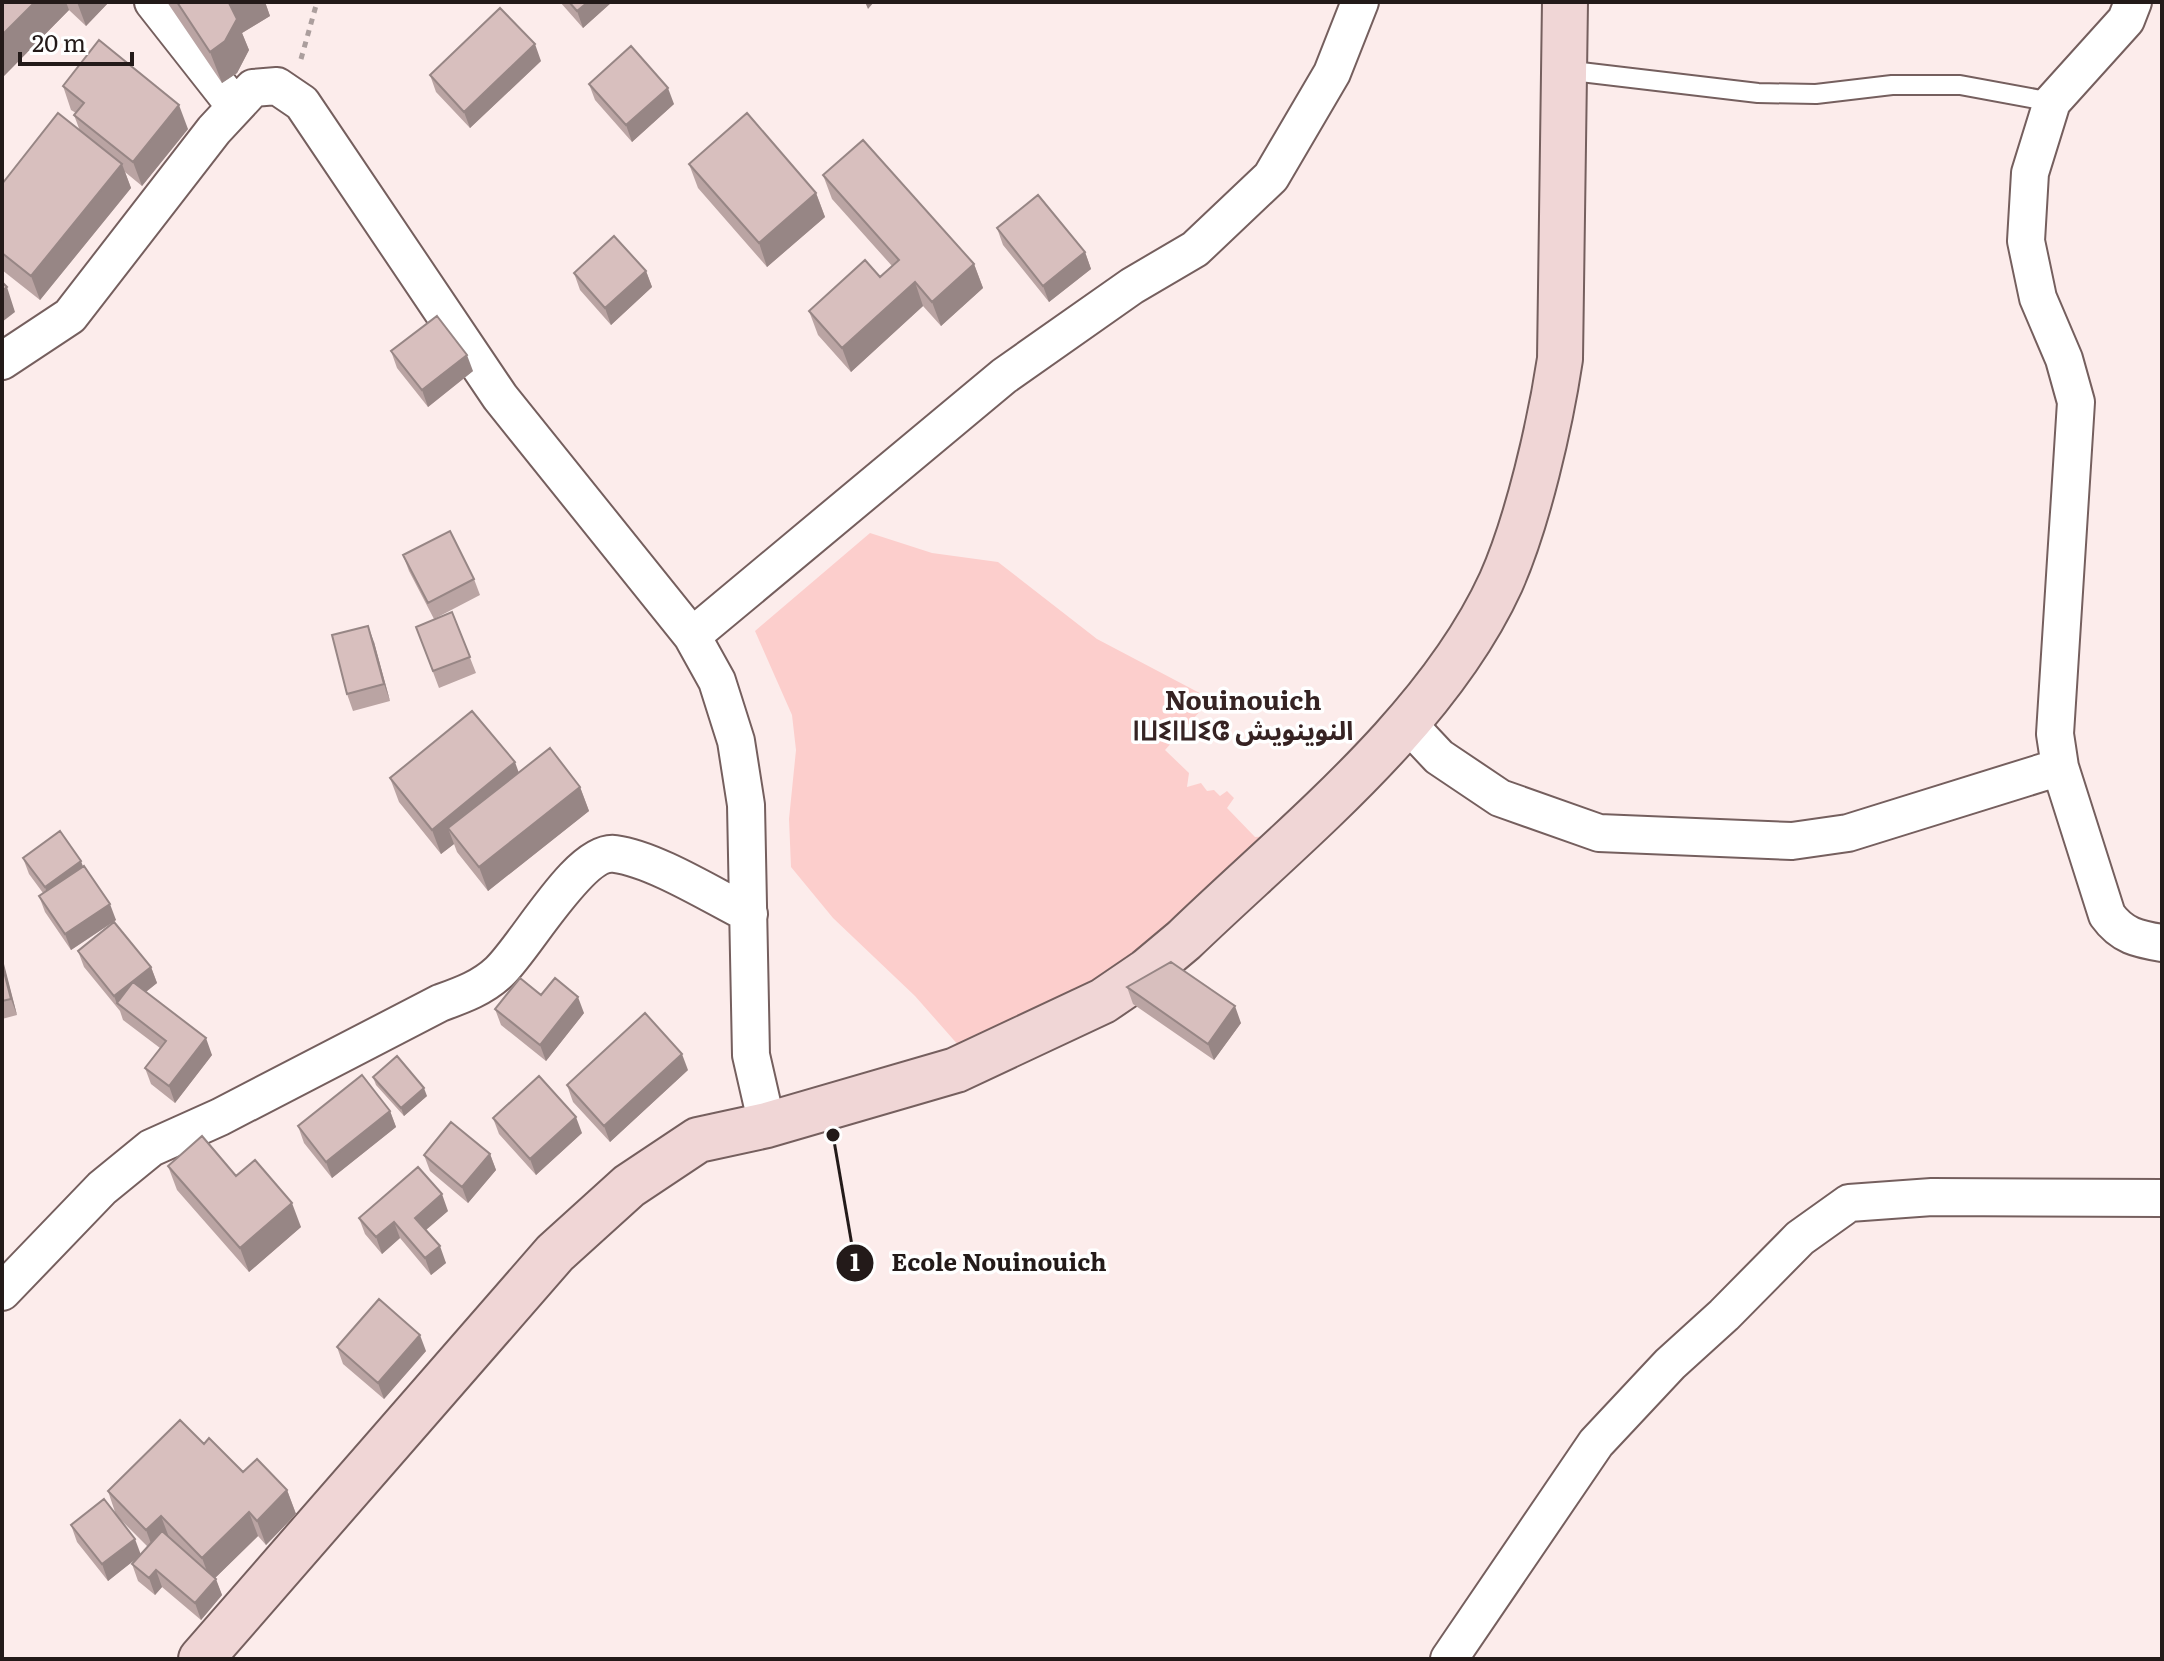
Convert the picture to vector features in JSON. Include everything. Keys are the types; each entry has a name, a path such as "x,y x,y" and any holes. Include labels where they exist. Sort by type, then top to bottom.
{"street":[{"path":"153,2 234,105"},
{"path":"692,636 1004,376 1132,286 1195,249 1260,188 1271,177 1332,73 1360,2"},
{"path":"201,1659 555,1253 629,1186 698,1140 767,1125 956,1070 1103,1001 1147,971 1184,940 1408,724 1470,638 1501,581 1553,403 1560,359 1565,2"},
{"path":"2133,2 2126,20 2052,102 2030,173 2026,241 2038,298 2064,359 2076,402 2055,734 2060,767 2107,915 2117,929 2132,938 2162,943"},
{"path":"2,361 70,316 234,105 253,88 277,86 302,103 500,397 692,636 717,681 736,741 746,805 751,1055 767,1125"},
{"path":"1408,724 1439,757 1500,798 1599,833 1792,841 1848,833 2060,767"},
{"path":"2,1292 102,1188 151,1148 220,1117 440,1003 474,990 497,974 580,870 599,856 613,853 639,861 749,914"},
{"path":"1449,1659 1596,1443 1670,1364 1800,1238 1849,1203 1932,1197 2162,1198"}],"lane":[{"path":"1564,70 1758,93 1816,94 1892,85 1960,85 2052,102"}],"path":[{"path":"290,94 317,2"}],"shaded area":[{"path":"870,533 932,553 998,562 1097,639 1211,699 1165,750 1189,773 1187,787 1201,783 1207,791 1214,790 1220,796 1227,791 1234,798 1227,808 1255,837 1269,836 1151,955 967,1055 915,996 833,918 791,867 789,819 796,750 792,715 755,631"}],"building":[{"path":"2,2 35,2 2,35"},
{"path":"177,2 230,2 237,19 225,41 210,52"},
{"path":"569,2 588,2 577,11"},
{"path":"500,8 535,44 464,112 430,75"},
{"path":"99,40 179,105 133,162 74,115 84,103 63,86"},
{"path":"631,46 668,88 626,125 589,84"},
{"path":"58,113 122,164 31,276 2,253 2,184"},
{"path":"747,113 816,193 759,243 689,164"},
{"path":"863,140 974,264 932,302 915,282 842,348 809,311 865,260 880,277 899,260 823,175"},
{"path":"1038,195 1085,252 1043,286 997,228"},
{"path":"614,236 646,271 605,308 574,273"},
{"path":"437,316 467,355 422,390 391,351"},
{"path":"450,531 474,579 428,603 403,555"},
{"path":"452,612 470,657 433,671 416,627"},
{"path":"368,626 384,684 347,694 332,635"},
{"path":"472,711 515,762 432,830 390,778"},
{"path":"550,748 580,787 479,867 448,828"},
{"path":"60,831 81,861 45,887 23,858"},
{"path":"84,866 110,904 65,934 39,896"},
{"path":"114,922 151,967 114,996 78,951"},
{"path":"1171,962 1235,1006 1208,1044 1127,987"},
{"path":"2,964 11,999 2,1001"},
{"path":"520,978 541,995 555,978 578,997 540,1045 495,1009"},
{"path":"133,982 206,1038 169,1086 145,1068 166,1041 117,1003"},
{"path":"645,1013 682,1054 604,1126 567,1085"},
{"path":"397,1056 424,1088 401,1108 373,1077"},
{"path":"362,1075 390,1111 326,1162 298,1126"},
{"path":"539,1076 576,1117 530,1159 493,1118"},
{"path":"451,1122 490,1154 462,1187 424,1155"},
{"path":"202,1136 236,1176 255,1160 292,1203 240,1248 168,1166"},
{"path":"418,1167 442,1194 415,1218 440,1246 425,1258 394,1222 376,1237 359,1218"},
{"path":"379,1299 420,1335 378,1383 337,1347"},
{"path":"180,1420 204,1444 209,1438 243,1472 257,1459 287,1490 257,1521 249,1512 202,1558 161,1516 146,1530 108,1491"},
{"path":"104,1499 135,1539 102,1564 71,1525"},
{"path":"162,1531 216,1579 195,1603 156,1570 149,1578 132,1564"}],"place":[{"name":"Ecole Nouinouich","path":"833,1135"}],"district":[{"name":"Nouinouich ⵏⵡⵉⵏⵡⵉⵛ النوينويش","path":"1243,716"}]}
